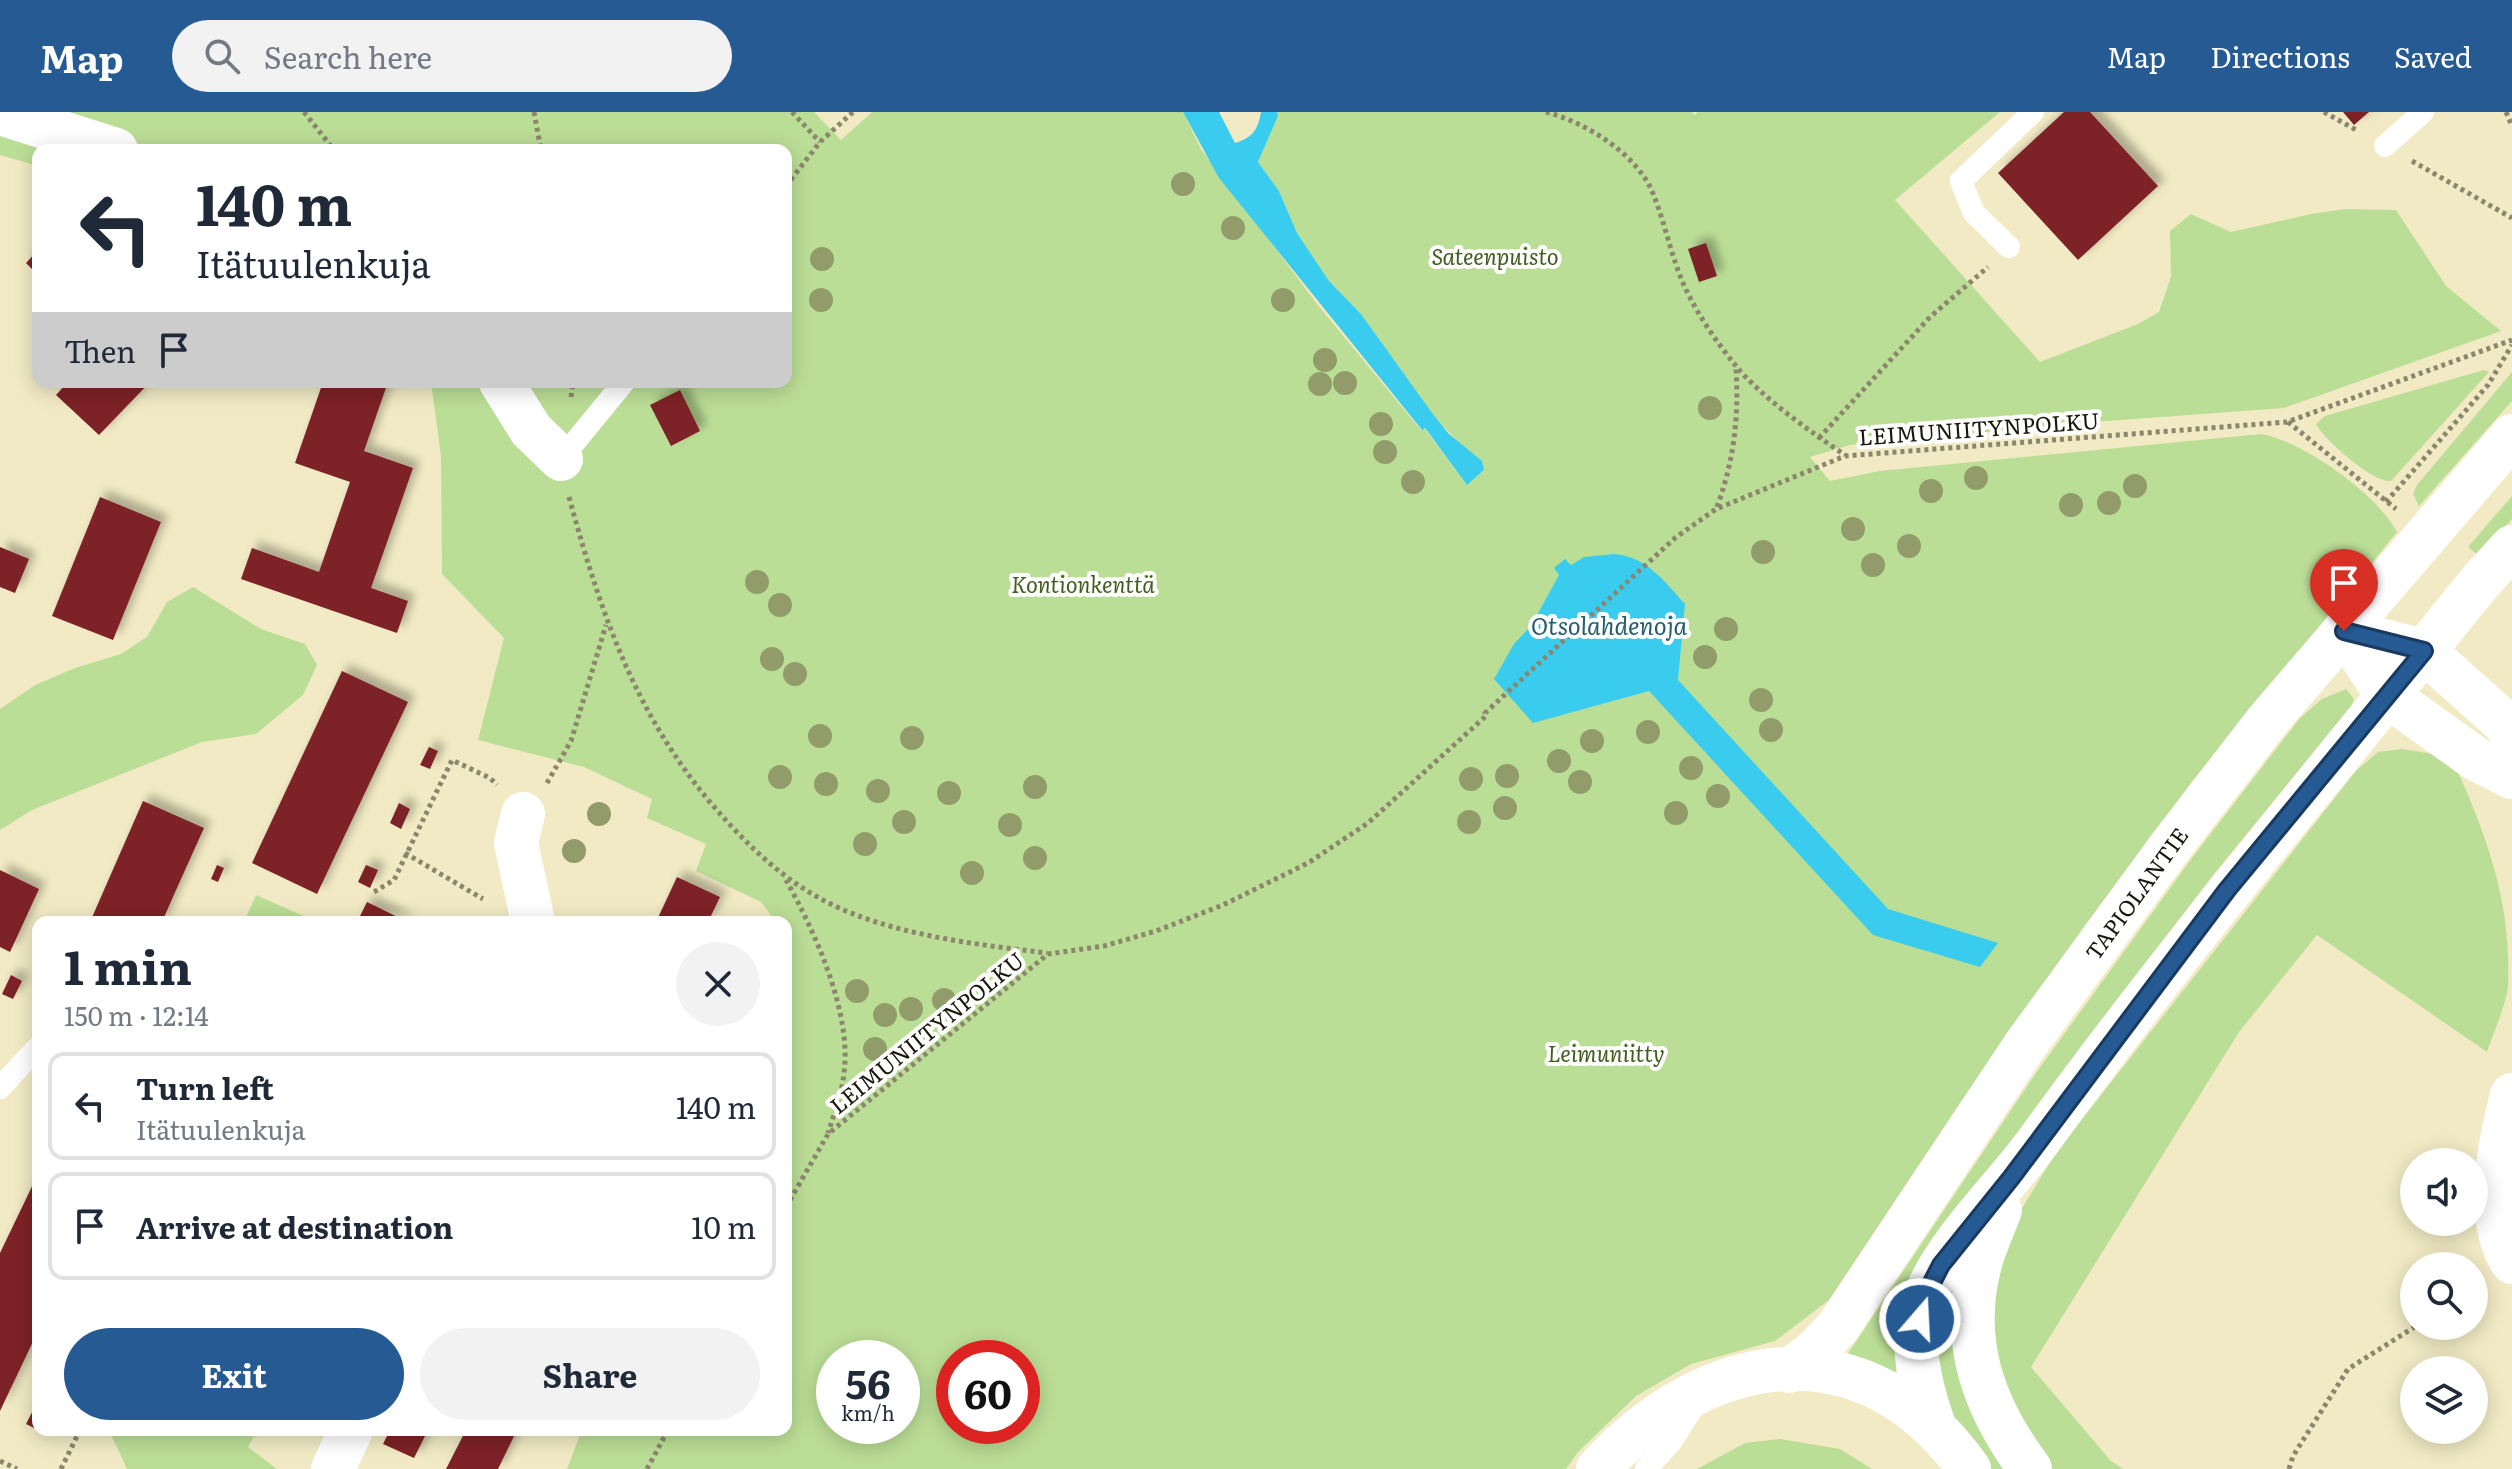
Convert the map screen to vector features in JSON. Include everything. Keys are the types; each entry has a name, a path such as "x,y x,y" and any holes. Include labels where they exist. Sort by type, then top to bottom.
{"main road":[{"path":"0,113 97,144"},
{"path":"505,388 531,430 561,459"},
{"name":"TAPIOLANTIE","path":"1789,1371 1814,1352 1838,1327 2026,1044 2250,743 2512,436"},
{"path":"1933,1423 1919,1381 1917,1337 1922,1302 1941,1265 2011,1178 2227,890 2512,547"},
{"path":"2344,631 2424,651 2507,725 2512,737"},
{"path":"2344,631 2388,696 2476,759 2512,777"},
{"path":"513,916 516,843 523,814"},
{"path":"2512,1095 2503,1132 2496,1214 2512,1262"},
{"path":"2011,1178 1979,1268 1973,1307 1975,1348 1982,1387 2002,1432 2030,1469"},
{"path":"1598,1469 1656,1416 1706,1388 1754,1373 1820,1371 1872,1383 1902,1399 1933,1423 1969,1469"},
{"path":"333,1469 348,1436"}],"lane":[{"path":"2009,247 1974,213 1961,181 2033,112"},
{"path":"2385,146 2423,112"},
{"path":"561,459 619,388"},
{"path":"0,1088 32,1053"},
{"path":"1646,1469 1671,1442 1706,1388"}],"path":[{"path":"304,112 329,144"},
{"path":"534,112 540,144"},
{"path":"792,112 820,142"},
{"path":"792,178 820,142 853,112"},
{"path":"1546,112 1621,151 1639,171 1654,193 1684,286 1736,367 1819,438 1845,456"},
{"path":"2324,112 2512,218"},
{"path":"2506,112 2512,126"},
{"path":"1819,438 1930,317 2009,247"},
{"path":"2386,502 2488,385 2512,342"},
{"name":"LEIMUNIITYNPOLKU","path":"792,1197 828,1134 1048,954 1104,946 1156,931 1223,905 1328,852 1368,823 1675,538 1716,509 1845,456 2287,422 2512,342"},
{"path":"1716,509 1730,470 1739,416 1736,367"},
{"path":"561,459 606,624 640,701 670,752 712,805 785,878 845,910 883,924 967,942 1048,954"},
{"path":"374,892 394,880 452,760 490,778 523,814 546,785 571,741 606,624"},
{"path":"405,853 467,886 513,916"},
{"path":"785,878 818,942 839,1019 845,1072 828,1134"},
{"path":"2289,1469 2293,1456 2348,1369 2400,1336"},
{"path":"61,1469 77,1436"},
{"path":"647,1469 665,1436"},
{"path":"0,1461 17,1469"}],"green space":[{"path":"0,112 814,112 841,140 872,112 1183,112 1201,149 1317,304 1421,430 1424,428 1467,485 1484,470 1431,413 1361,314 1329,281 1297,233 1279,191 1258,162 1277,112 1692,112 1694,115 1698,112 2000,112 1895,200 2040,362 2138,324 2159,312 2171,277 2170,231 2191,214 2231,232 2345,209 2396,210 2446,286 2501,331 2284,408 1850,445 1810,457 1830,481 1880,471 2261,434 2297,447 2338,472 2374,502 2397,532 2194,779 2086,924 1962,1100 1829,1300 1775,1341 1691,1364 1636,1396 1578,1452 1566,1469 567,1469 580,1436 792,1436 792,916 772,916 761,902 696,871 706,844 647,818 652,799 584,767 478,740 504,638 442,574 441,456 432,388 792,388 792,144 32,144 32,164 0,155"},
{"path":"2484,370 2489,372 2391,481 2374,476 2350,460 2316,424 2325,416"},
{"path":"2512,372 2512,401 2419,506 2413,494 2417,485"},
{"path":"2512,496 2512,519 2479,556 2468,547"},
{"path":"193,587 261,629 305,644 317,665 303,695 256,734 202,742 32,810 0,830 0,709 35,685 75,668 121,654 147,637 167,602"},
{"path":"2346,689 2354,699 2351,707 2213,875 2050,1089 1899,1328 1896,1372 1892,1374 1847,1355 2036,1073 2192,858 2300,718 2322,699"},
{"path":"2402,749 2434,754 2455,765 2478,819 2495,873 2506,928 2508,988 2487,1052 2317,935 2239,1032 2031,1367 2111,1461 2123,1469 2048,1469 2027,1442 1993,1351 1992,1304 2000,1258 2015,1220 2057,1151 2356,771 2378,752"},
{"path":"256,895 303,916 247,916"},
{"path":"1956,1266 2011,1469 1990,1469 1957,1425 1943,1395 1934,1339"},
{"path":"112,1436 254,1436 248,1447 277,1469 127,1469"},
{"path":"1780,1439 1840,1449 1872,1469 1697,1469 1745,1443"}],"water":[{"path":"1183,112 1219,112 1235,143 1253,132 1261,112 1277,112 1258,162 1279,191 1297,233 1329,281 1361,314 1449,434 1482,461 1484,470 1467,485 1425,428 1422,430 1219,178"},
{"name":"Otsolahdenoja","path":"1614,554 1636,559 1645,565 1685,604 1678,680 1888,909 1998,943 1980,967 1873,935 1649,691 1533,723 1494,679 1514,644 1531,626 1559,575 1554,568 1565,559 1571,565 1584,557"}],"building":[{"path":"2064,112 2090,112 2158,186 2078,260 1998,173"},
{"path":"2343,112 2369,112 2354,125"},
{"path":"1706,243 1717,276 1699,282 1688,249"},
{"path":"62,388 144,388 99,435 56,395"},
{"path":"321,388 386,388 364,451 413,468 371,588 408,601 397,633 241,579 252,548 319,572 350,482 295,463"},
{"path":"680,390 700,431 671,446 650,405"},
{"path":"100,497 161,522 113,640 52,616"},
{"path":"0,547 29,559 15,593 0,587"},
{"path":"342,671 408,702 317,894 252,863"},
{"path":"429,747 438,751 430,769 420,765"},
{"path":"143,801 204,828 165,916 93,916"},
{"path":"399,803 410,809 401,829 390,823"},
{"path":"217,865 224,868 218,882 211,879"},
{"path":"366,865 378,870 370,888 358,882"},
{"path":"0,870 39,889 10,952 0,947"},
{"path":"677,877 720,897 711,916 659,916"},
{"path":"367,902 396,916 360,916"},
{"path":"11,975 22,981 13,999 2,994"},
{"path":"32,1186 32,1344 0,1411 0,1253"},
{"path":"32,1412 32,1427 26,1424"},
{"path":"387,1436 425,1436 414,1458 383,1444"},
{"path":"463,1436 514,1436 498,1469 446,1469"}],"route":[{"path":"1920,1319 1922,1302 1941,1265 2011,1178 2227,890 2334,764 2424,651 2344,631"}],"park label":[{"name":"Sateenpuisto","path":"1495,257"},
{"name":"Kontionkenttä","path":"1083,585"},
{"name":"Leimuniitty","path":"1606,1054"}]}
